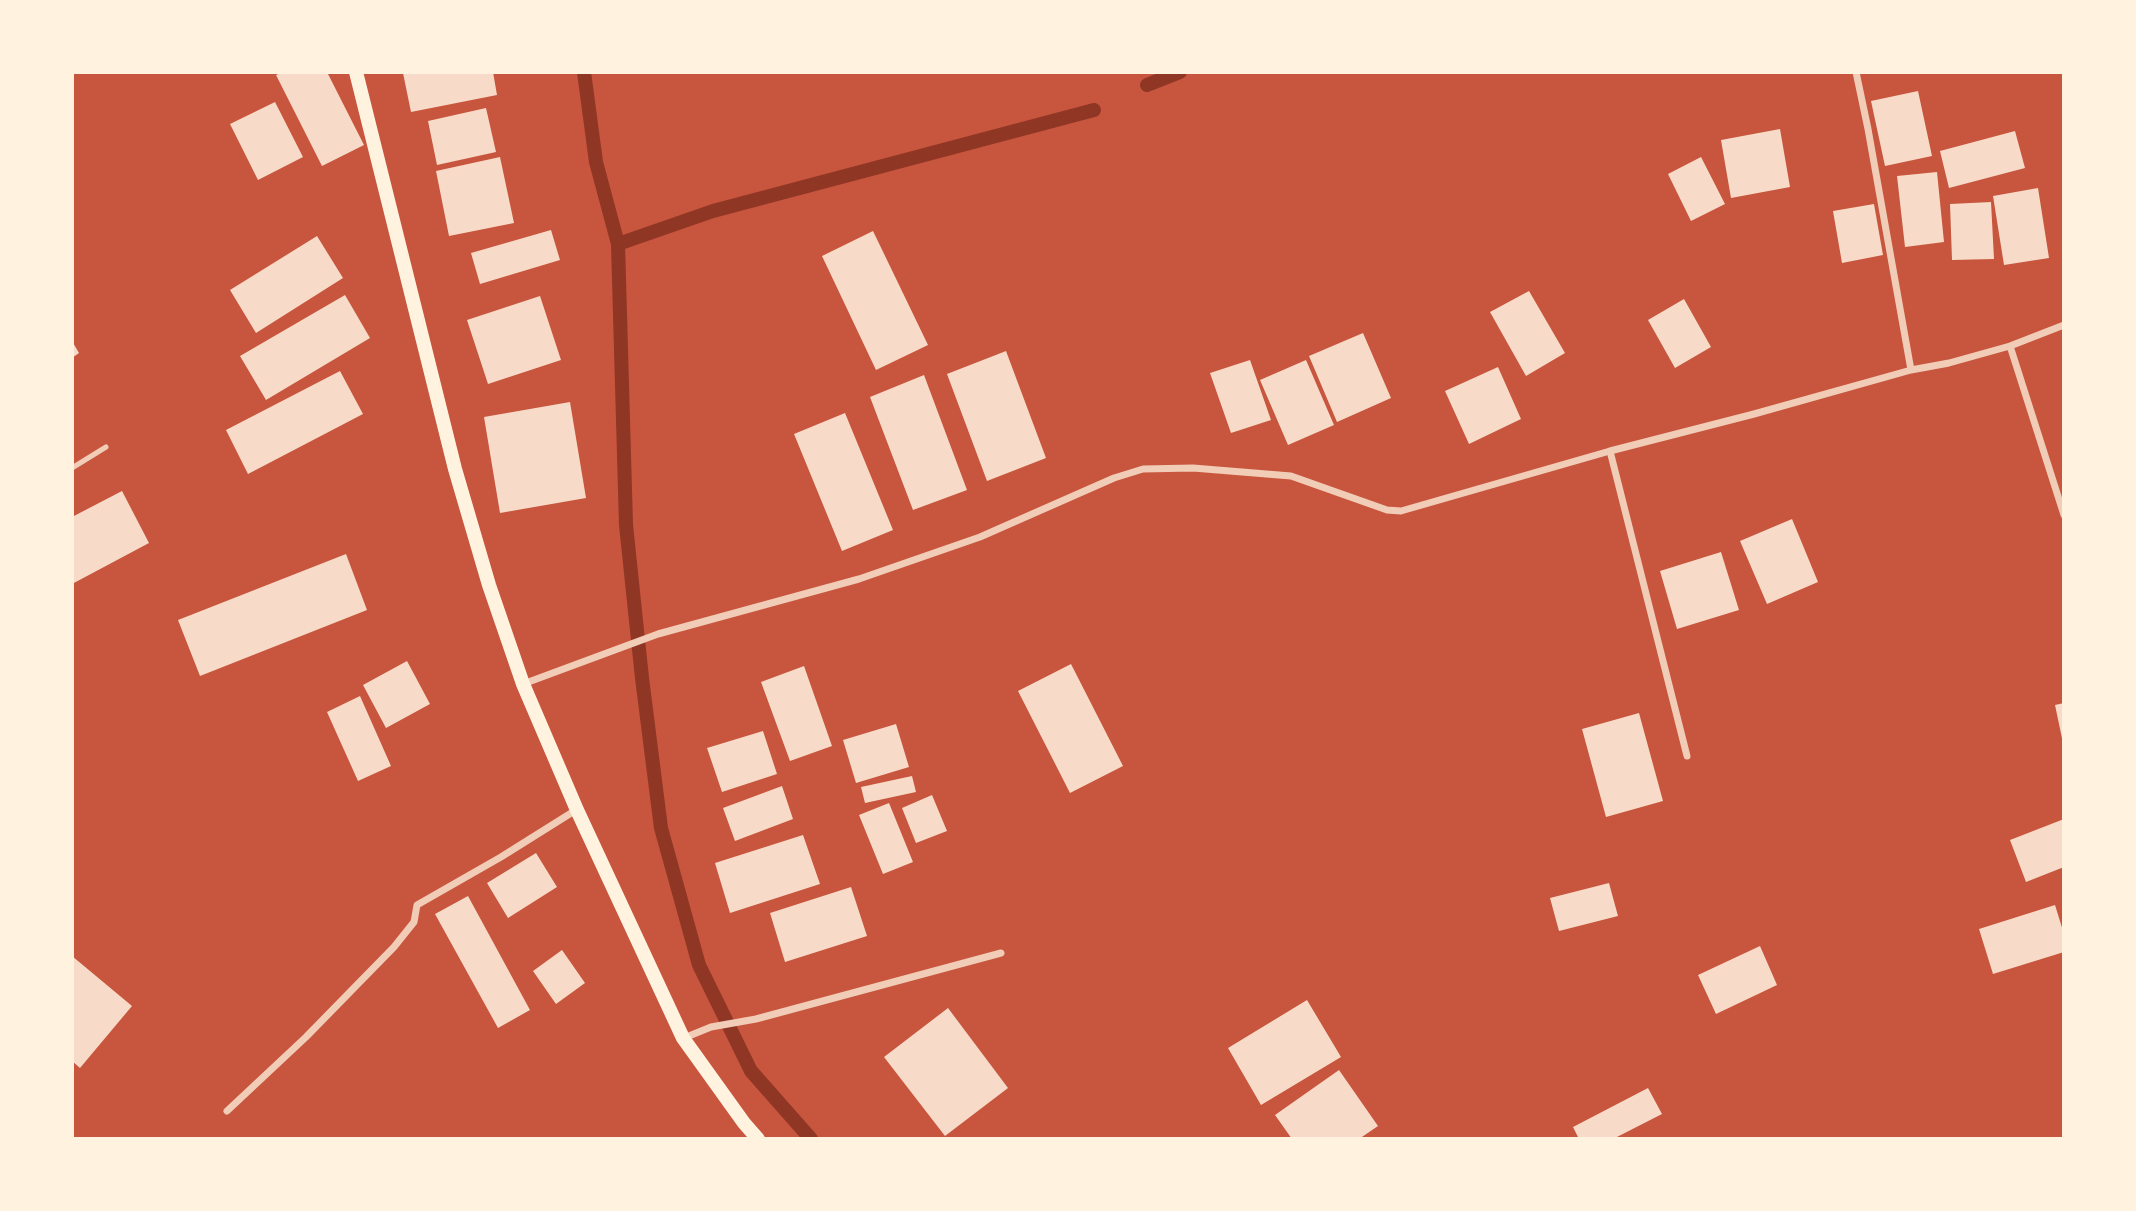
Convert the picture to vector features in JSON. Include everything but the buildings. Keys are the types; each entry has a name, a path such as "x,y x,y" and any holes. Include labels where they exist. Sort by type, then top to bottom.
{"main road":[{"path":"356,72 455,469 489,585 523,684 577,810 683,1038 744,1124 758,1139"}],"street":[{"path":"1856,72 1911,370"},
{"path":"523,684 658,635 859,579 980,537 1143,468 1193,468 1291,476 1394,511 1911,370 1949,363 2010,346 2064,325"},
{"path":"2010,346 2064,515"},
{"path":"1611,451 1687,756"},
{"path":"227,1111 306,1037 394,947 414,922 417,905 501,858 577,810"},
{"path":"683,1038 711,1027 747,1021 1001,953"}],"lane":[{"path":"72,468 106,447"}],"waterway":[{"path":"584,72 596,162 618,244 626,525 661,828 699,965 751,1071 811,1139"},
{"path":"1147,85 1180,72"},
{"path":"618,244 713,211 1094,110"}]}
